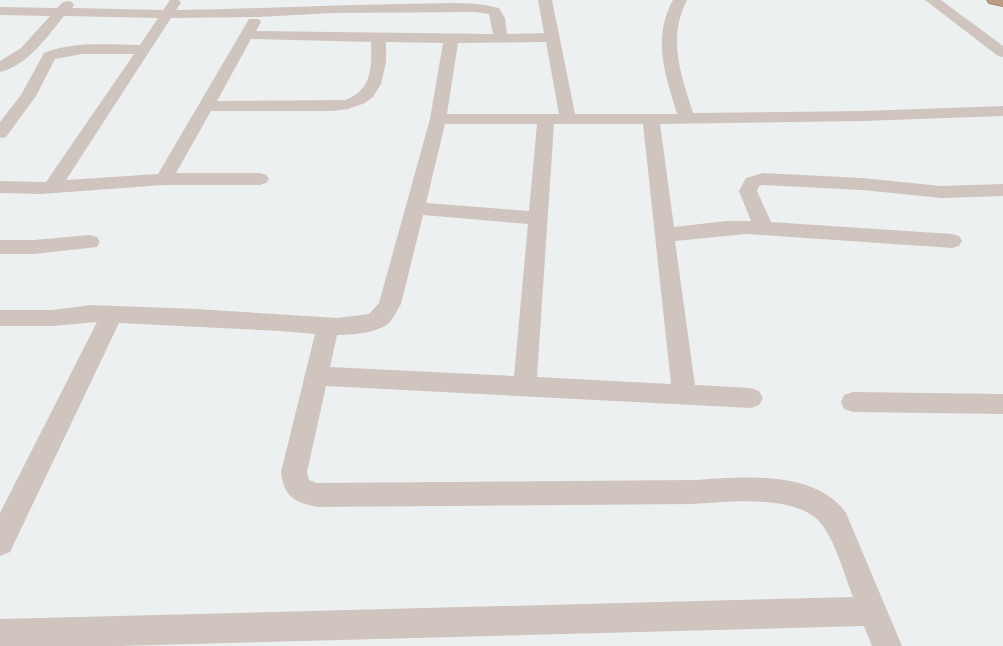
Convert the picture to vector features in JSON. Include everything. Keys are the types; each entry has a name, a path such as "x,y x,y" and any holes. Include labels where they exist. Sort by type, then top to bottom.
{"highway":[{"path":"994,0 1003,2"}],"street":[{"path":"0,67 26,51 60,11 72,0"},
{"path":"52,187 176,0"},
{"path":"545,0 568,120"},
{"path":"680,0 671,18 669,39 671,63 686,118"},
{"path":"932,0 1003,53"},
{"path":"0,10 168,14 263,7 331,10 488,9 494,12 498,18 502,39"},
{"path":"164,179 263,7"},
{"path":"246,36 378,36 451,39 553,37"},
{"path":"206,106 333,106 350,104 369,92 378,75 380,62 378,36"},
{"path":"0,318 52,318 91,313 282,322 328,328 365,324 375,321 385,313 390,304 438,119 451,39"},
{"path":"0,133 28,96 49,56 54,53 71,50 144,50"},
{"path":"438,119 568,120 863,116 1003,111"},
{"path":"651,119 684,395"},
{"path":"525,387 546,120"},
{"path":"0,187 52,187 164,179 260,179"},
{"path":"764,228 748,191 752,182 763,179 862,184 940,192 1003,190"},
{"path":"415,208 538,218"},
{"path":"666,235 726,228 764,228 952,241"},
{"path":"0,247 34,247 90,242"},
{"path":"0,542 112,314"},
{"path":"328,328 294,472 296,485 301,492 317,495 694,492 725,490 759,490 790,493 811,500 827,510 840,527 888,646"},
{"path":"316,376 752,398"},
{"path":"853,402 1003,404"},
{"path":"0,634 873,610"}]}
